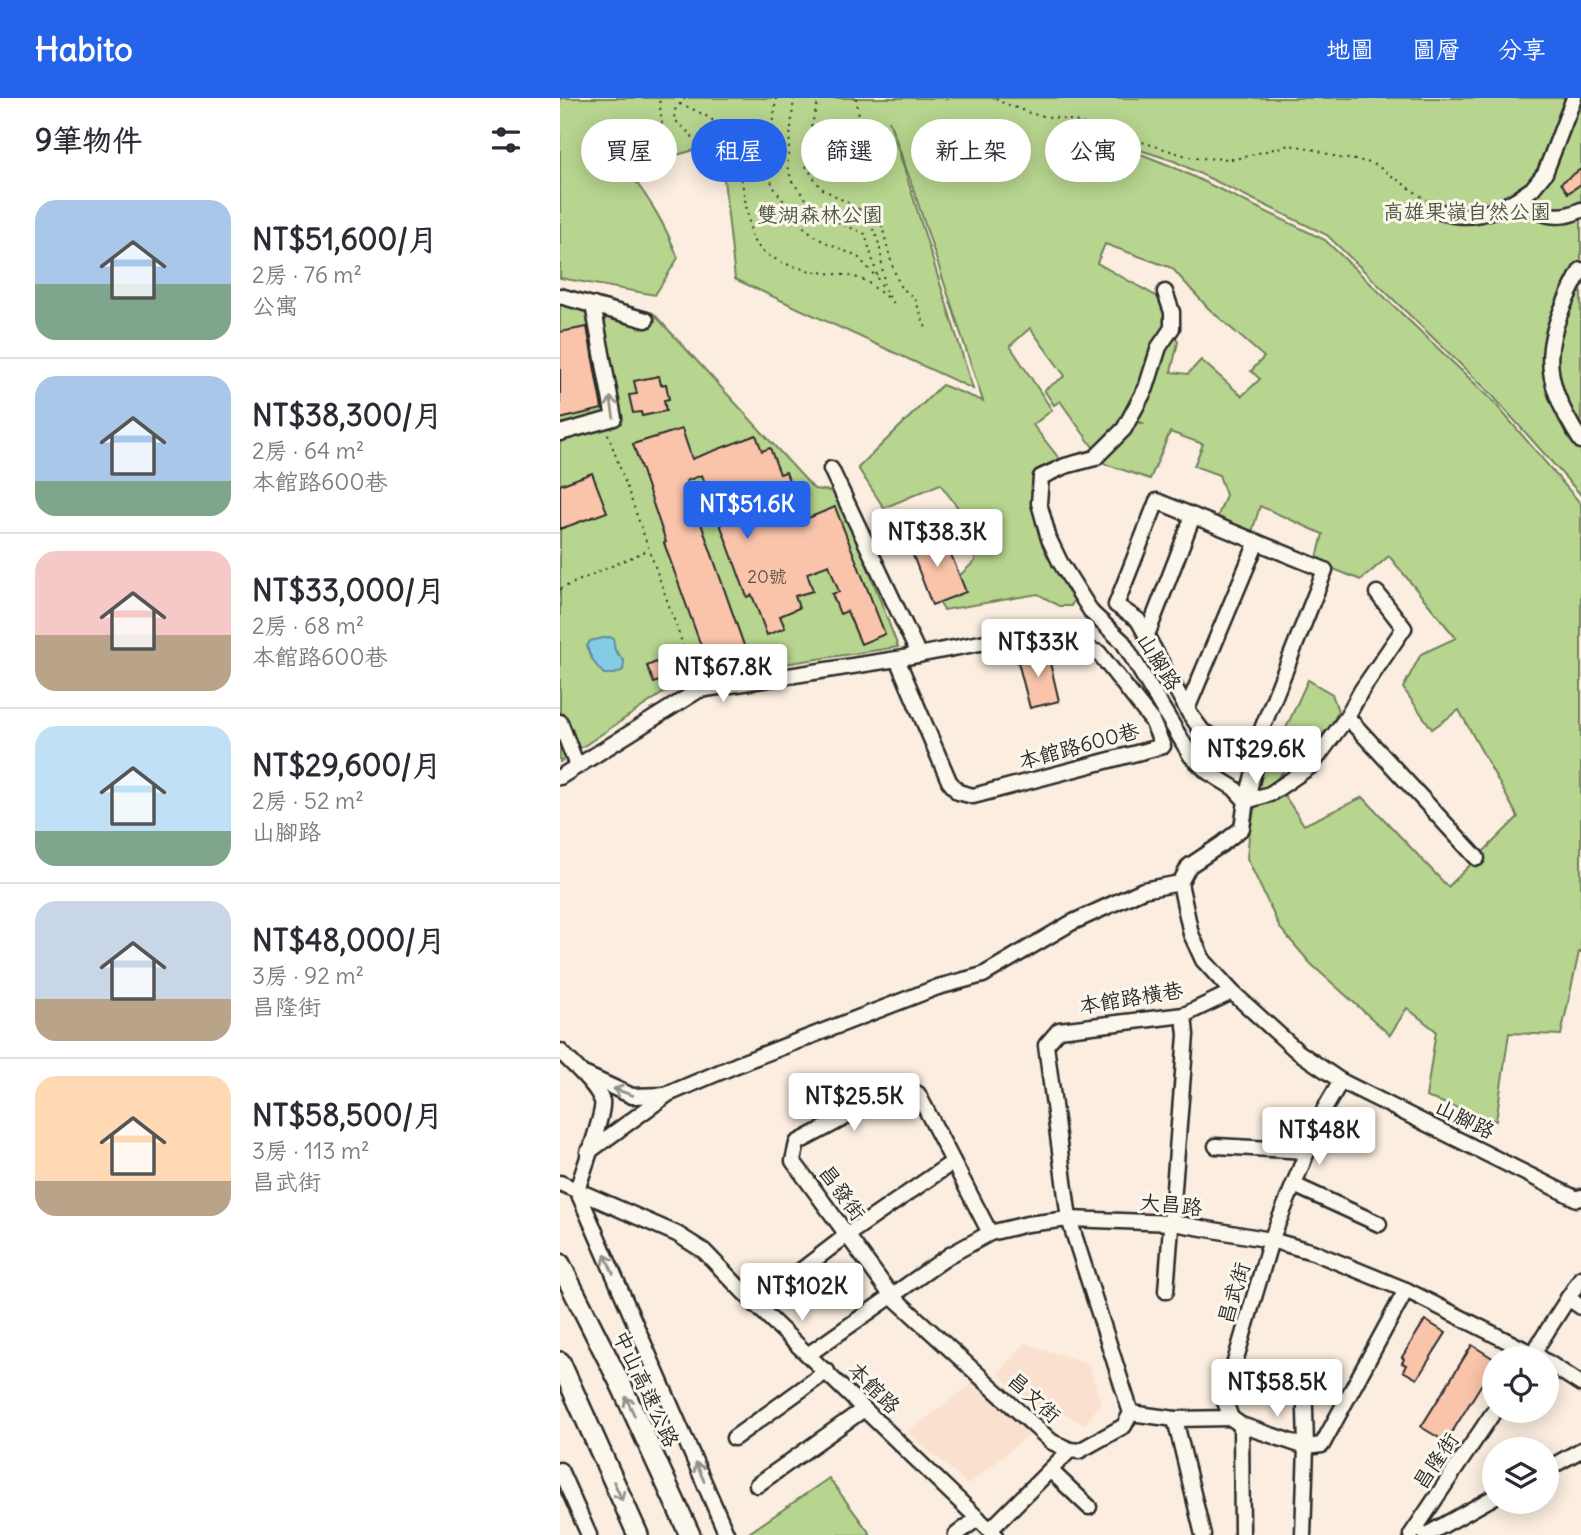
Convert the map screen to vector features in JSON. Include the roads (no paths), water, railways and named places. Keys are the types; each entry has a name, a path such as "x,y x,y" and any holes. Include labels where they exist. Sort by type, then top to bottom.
{"highway":[{"name":"中山高速公路","path":"560,1264 622,1387 690,1535"},
{"path":"560,1362 638,1535"}],"street":[{"path":"1441,212 1462,216 1481,215 1496,211 1532,189 1545,173 1574,98"},
{"path":"1517,199 1531,209 1552,216 1561,217 1581,209"},
{"path":"1581,270 1554,328 1550,354 1551,378 1558,401 1581,441"},
{"name":"山腳路","path":"1165,292 1172,312 1172,328 1160,348 1146,388 1124,429 1095,458 1065,466 1041,477 1039,503 1049,539 1060,562 1092,613 1123,642 1191,756 1208,772 1234,788 1246,802"},
{"path":"560,296 646,320"},
{"path":"560,433 614,418 593,305"},
{"path":"831,469 919,655"},
{"path":"588,1152 667,1094 887,1007 983,975 1071,923 1143,890 1180,883 1189,866 1222,845 1242,828 1258,757 1203,732 1187,709 1138,620 1116,605 1157,501 1325,570 1252,754"},
{"path":"1147,635 1193,516"},
{"path":"1187,709 1257,542"},
{"path":"1246,802 1270,794 1311,766 1348,717 1361,691 1404,628 1377,593"},
{"name":"本館路600巷","path":"560,777 699,690 897,659 1037,632 1099,653 1152,721 1163,746 973,796 958,792 949,781 897,659"},
{"path":"1348,717 1477,858"},
{"path":"560,722 577,766"},
{"name":"山腳路","path":"1180,883 1191,934 1203,960 1232,992 1297,1051 1341,1081 1580,1199"},
{"name":"本館路橫巷","path":"1069,1219 1046,1045 1059,1030 1184,1015 1232,992"},
{"path":"1166,1292 1186,1035 1184,1015"},
{"path":"560,1051 582,1073 603,1103 603,1114 577,1191 727,1535"},
{"path":"582,1073 632,1096 667,1094"},
{"path":"1271,1240 1325,1108 1341,1081"},
{"name":"昌發街","path":"891,1296 793,1161 797,1143 902,1087 918,1094 990,1233"},
{"path":"1216,1146 1307,1151"},
{"path":"756,1305 847,1235 953,1162"},
{"name":"本館路","path":"560,1183 677,1234 704,1251 756,1305 993,1532"},
{"path":"1294,1185 1379,1224"},
{"path":"1069,1219 1131,1413 1175,1419 1236,1421 1306,1447 1322,1446 1406,1290"},
{"name":"大昌路","path":"809,1354 950,1255 990,1233 1027,1224 1069,1219 1173,1223 1271,1240 1314,1252 1406,1290 1515,1346"},
{"name":"昌武街","path":"1242,1535 1236,1421 1224,1399 1271,1240"},
{"path":"1541,1346 1581,1278"},
{"name":"昌文街","path":"891,1296 1052,1442 1079,1451 1124,1426 1131,1413"},
{"path":"1568,1298 1581,1307"},
{"path":"1559,1370 1581,1384"},
{"path":"734,1438 827,1371"},
{"path":"1303,1535 1306,1447 1304,1374"},
{"path":"757,1485 864,1409"},
{"path":"1175,1419 1203,1535"},
{"name":"昌隆街","path":"1411,1535 1486,1423"},
{"path":"993,1532 1070,1450"},
{"path":"1559,1462 1581,1450"},
{"path":"1050,1470 1089,1507"},
{"path":"562,1479 589,1535"},
{"path":"1426,1535 1482,1504"},
{"path":"956,1535 978,1518"}],"water":[{"path":"613,638 615,650 624,661 623,670 615,674 604,674 601,671 591,658 587,646 590,641"}],"park label":[{"name":"高雄果嶺自然公園","path":"1467,212"},
{"name":"雙湖森林公園","path":"820,215"}]}
